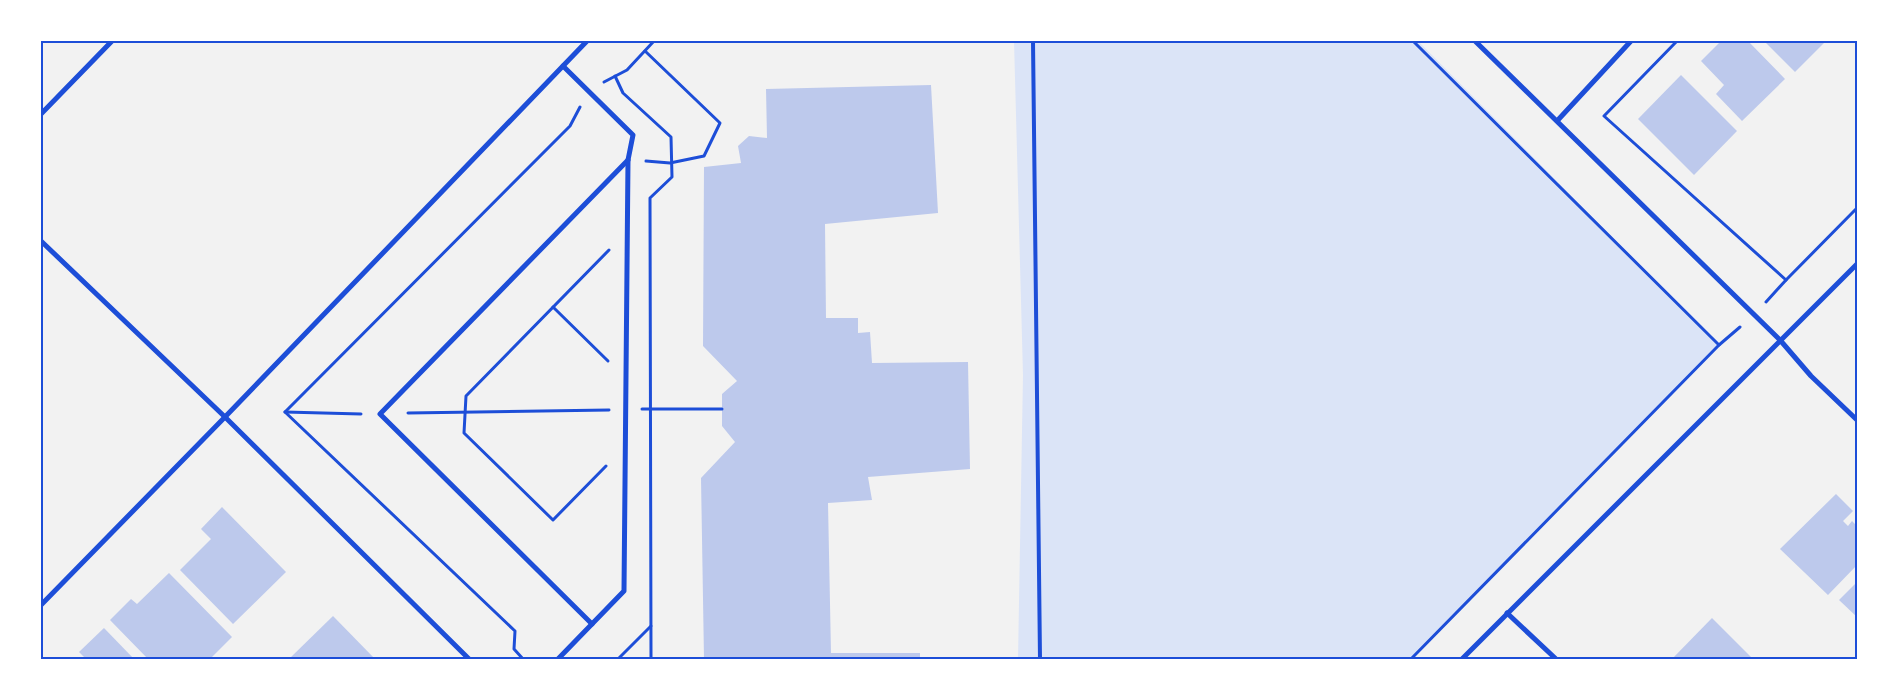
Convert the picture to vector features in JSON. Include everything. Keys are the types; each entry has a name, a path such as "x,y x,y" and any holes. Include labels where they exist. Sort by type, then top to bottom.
{"street":[{"path":"41,114 112,41"},
{"path":"41,605 587,41"},
{"path":"1475,41 1754,314 1780,340 1811,376 1857,420"},
{"path":"1557,121 1631,41"},
{"path":"558,659 624,592 628,160 633,135 563,66"},
{"path":"592,624 380,414 628,160"},
{"path":"41,241 225,417 469,659"},
{"path":"1462,659 1857,264"},
{"path":"1507,613 1556,659"}],"lane":[{"path":"1033,41 1040,659"}],"path":[{"path":"1413,41 1720,345"},
{"path":"1677,41 1604,116 1786,280"},
{"path":"628,160 670,163 704,156 720,123 645,50"},
{"path":"615,76 623,93 671,137 670,163 672,177 650,198 652,409 651,659"},
{"path":"1410,659 1857,208"},
{"path":"608,464 553,520 464,433 464,412 466,396 610,249"},
{"path":"553,307 608,362"},
{"path":"609,400 609,419"},
{"path":"285,412 380,414 722,409"},
{"path":"618,659 651,626"}],"shaded area":[{"path":"1014,41 1418,41 1719,345 1411,659 1018,659 1023,375"}],"building":[{"path":"1721,41 1748,41 1785,79 1742,121 1716,94 1724,85 1701,61"},
{"path":"1764,41 1826,41 1795,72"},
{"path":"1681,75 1737,131 1694,175 1638,119"},
{"path":"931,85 938,213 825,224 826,318 858,318 858,333 870,332 872,363 968,362 970,469 868,477 872,500 828,503 831,653 920,653 920,659 704,659 701,478 735,442 722,426 722,394 737,381 703,346 704,167 741,163 738,146 749,136 767,138 766,89"},
{"path":"1836,494 1853,511 1843,521 1848,526 1852,521 1857,526 1857,565 1828,595 1780,549"},
{"path":"222,507 286,572 233,624 180,570 211,539 201,529"},
{"path":"169,573 232,637 210,659 148,659 110,620 131,599 137,604"},
{"path":"1857,582 1857,617 1839,600"},
{"path":"333,616 375,659 289,659"},
{"path":"1712,618 1753,659 1672,659"},
{"path":"104,628 134,659 86,659 79,652"}]}
